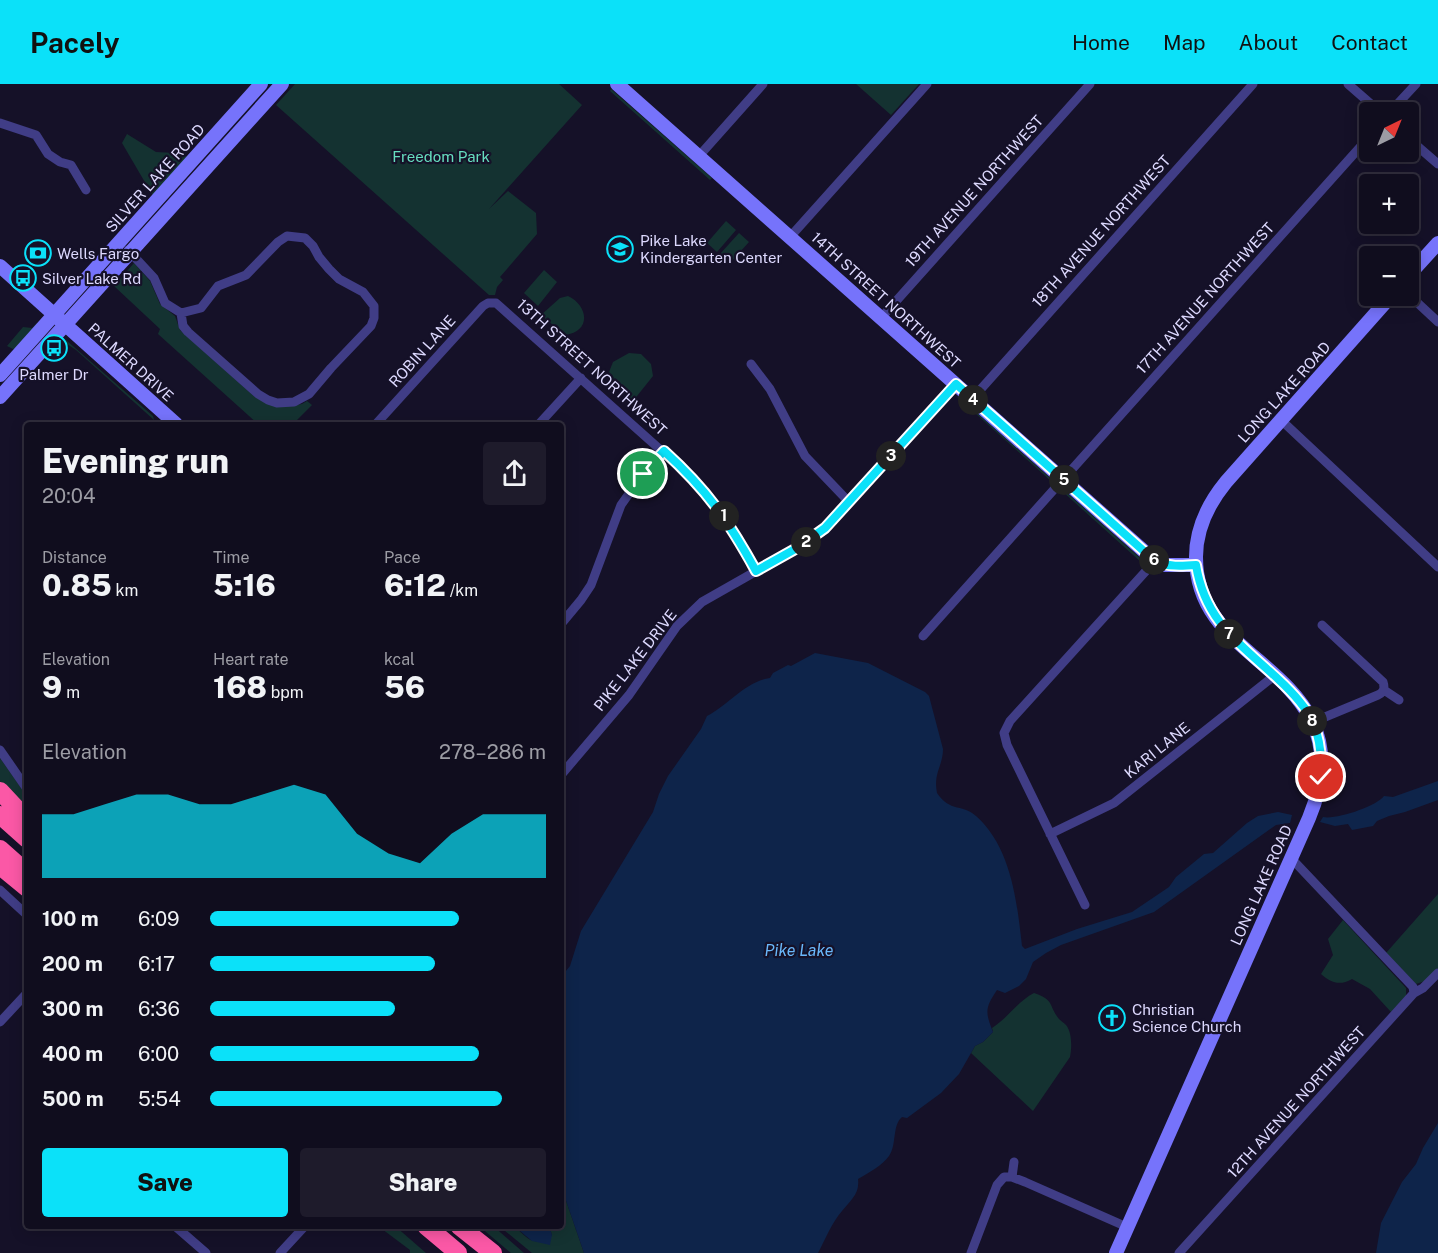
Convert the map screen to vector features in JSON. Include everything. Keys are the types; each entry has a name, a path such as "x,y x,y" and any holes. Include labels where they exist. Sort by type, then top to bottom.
{"highway":[{"path":"0,791 24,816"},
{"path":"0,815 24,836"},
{"path":"0,849 24,870"},
{"path":"0,866 24,886"},
{"path":"430,1229 458,1253"},
{"path":"462,1229 491,1253"}],"street":[{"name":"SILVER LAKE ROAD","path":"0,375 59,320 120,242 261,84"},
{"path":"0,397 59,320 131,252 282,84"},
{"name":"14TH STREET NORTHWEST","path":"617,84 1155,561"},
{"path":"699,156 763,84"},
{"path":"790,237 927,84"},
{"name":"19TH AVENUE NORTHWEST","path":"881,318 1090,84"},
{"name":"18TH AVENUE NORTHWEST","path":"972,399 1253,84"},
{"path":"1348,84 1369,102"},
{"path":"1399,102 1416,84"},
{"path":"0,123 36,135 48,154 60,162 71,165 86,190"},
{"name":"17TH AVENUE NORTHWEST","path":"923,636 1359,148"},
{"path":"1419,148 1438,164"},
{"path":"120,242 154,278 165,303 182,313 201,308 222,283 246,274 287,236 305,238 313,246 319,258 339,279 363,292 369,298 374,311 370,326 309,394 294,402 277,403 258,394 188,332 183,326 182,313"},
{"path":"1419,264 1438,243"},
{"name":"PALMER DRIVE","path":"0,266 174,422"},
{"name":"13TH STREET NORTHWEST","path":"492,302 500,305 664,451 708,495 726,519 756,571"},
{"name":"ROBIN LANE","path":"378,422 483,306 492,302"},
{"path":"1419,304 1438,322"},
{"name":"LONG LAKE ROAD","path":"1116,1253 1316,802 1321,777 1320,747 1313,722 1297,698 1236,641 1215,617 1202,592 1196,565 1199,534 1210,503 1226,482 1382,306"},
{"path":"751,364 770,389 806,456 849,502"},
{"path":"541,422 580,378"},
{"name":"PIKE LAKE DRIVE","path":"564,771 629,695 677,626 702,602 812,538 825,528 956,384"},
{"path":"1281,420 1438,567"},
{"path":"564,620 591,585 621,505 643,474 664,451"},
{"path":"1084,904 1007,745 1004,733 1010,721 1155,561 1163,565 1196,565"},
{"path":"1322,625 1383,682 1384,690 1399,700"},
{"name":"KARI LANE","path":"1050,834 1114,803 1274,676"},
{"path":"1313,722 1378,695 1384,690"},
{"path":"0,750 24,785"},
{"path":"1291,858 1413,987 1414,993"},
{"path":"0,890 24,912"},
{"name":"12TH AVENUE NORTHWEST","path":"1179,1253 1414,993 1423,988 1438,973"},
{"path":"0,1022 24,996"},
{"path":"1012,1177 1014,1162"},
{"path":"971,1253 997,1185 1004,1177 1012,1177 1127,1227"},
{"path":"178,1229 206,1253"},
{"path":"280,1253 302,1229"}],"green space":[{"name":"Freedom Park","path":"295,84 559,84 582,105 489,209 508,191 536,213 537,234 500,277 503,280 497,287 495,295 489,295 276,105"},
{"path":"856,84 919,84 891,115"},
{"path":"611,89 712,178 710,180 610,91"},
{"path":"127,134 156,152 176,153 188,157 153,196 122,143"},
{"path":"726,221 736,230 717,252 707,243"},
{"path":"739,233 749,242 730,263 720,254"},
{"path":"134,263 150,281 160,304 175,316 180,330 255,397 289,406 307,401 312,405 295,422 256,422 158,334 160,329 114,286"},
{"path":"544,270 557,282 538,306 524,293"},
{"path":"568,296 580,306 584,318 579,329 565,335 541,315 560,298"},
{"path":"37,323 17,348 7,346 23,327 32,328"},
{"path":"66,340 153,416 154,420 76,350 64,342"},
{"path":"629,353 641,354 651,364 653,376 633,401 614,384 609,372 613,362"},
{"path":"956,396 1049,477 1052,482"},
{"path":"1062,491 1139,557 1142,563"},
{"path":"0,758 24,792 22,794 24,810 0,785"},
{"path":"1438,894 1438,968 1425,981 1416,984 1386,953"},
{"path":"1343,920 1406,988 1406,996 1391,1012 1370,989 1352,979 1336,982 1328,980 1321,974 1333,955 1328,939"},
{"path":"1034,993 1048,1001 1059,1019 1066,1025 1071,1045 1070,1057 1033,1111 971,1053 975,1046 993,1032 992,1028"},
{"path":"564,1195 584,1253 532,1253 503,1229 518,1229 535,1241 552,1235 550,1229 564,1229"},
{"path":"382,1229 398,1229 426,1253 410,1253 410,1250"},
{"path":"483,1229 496,1229 524,1253 511,1253"}],"water":[{"name":"Pike Lake","path":"815,653 868,663 929,696 943,749 936,780 937,793 952,806 976,816 997,843 1010,876 1018,911 1022,946 1025,949 1077,929 1132,912 1169,887 1176,877 1204,854 1213,853 1258,816 1278,812 1292,815 1290,823 1276,825 1154,912 1061,945 1033,962 1026,979 1019,986 1005,993 997,990 987,1010 993,1032 975,1046 959,1074 941,1093 907,1118 902,1117 897,1125 889,1156 879,1166 858,1179 856,1193 838,1215 818,1253 584,1253 564,1195 564,973 570,966 581,931 653,812 668,776 701,729 707,716 753,684 770,678 773,673 788,665 791,666"},
{"path":"1438,781 1438,800 1389,816 1377,821 1373,826 1352,830 1348,824 1335,826 1320,822 1323,817 1356,811 1373,804 1384,796 1393,797"},
{"path":"1438,1123 1438,1253 1376,1253 1381,1223 1402,1182 1416,1164"},
{"path":"518,1229 550,1229 552,1235 550,1245 532,1241"}],"place":[{"name":"Pike Lake Kindergarten Center","path":"620,249"},
{"name":"Wells Fargo","path":"38,253"},
{"name":"Silver Lake Rd","path":"23,278"},
{"name":"Palmer Dr","path":"54,348"},
{"name":"Christian Science Church","path":"1112,1018"}],"route":[{"path":"643,474 664,451 708,495 726,519 756,571 797,548 825,528 956,384 1155,561 1163,565 1196,565 1202,592 1215,617 1236,641 1292,693 1313,722 1320,747 1321,777"}]}
